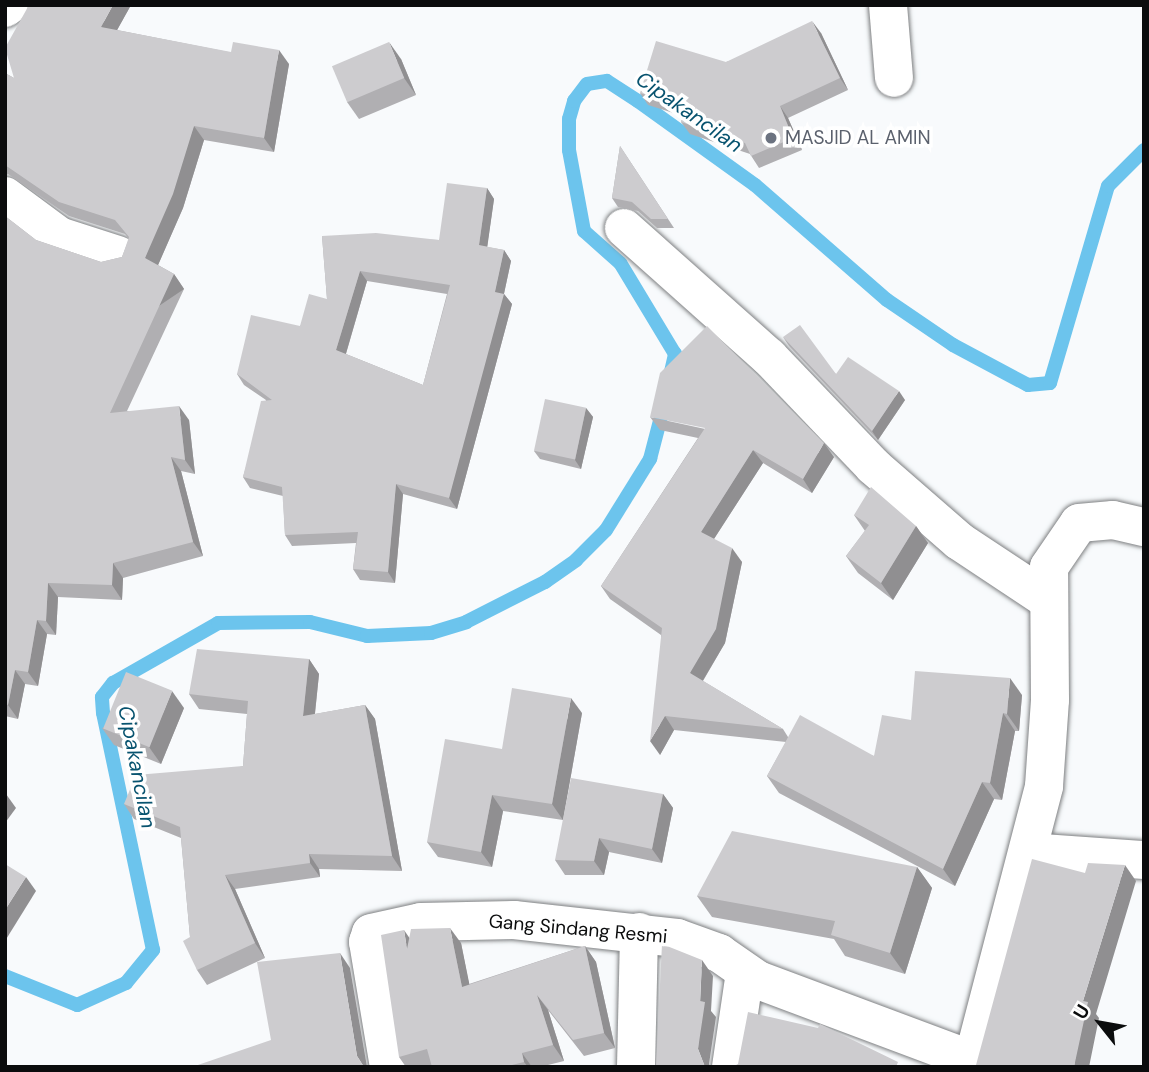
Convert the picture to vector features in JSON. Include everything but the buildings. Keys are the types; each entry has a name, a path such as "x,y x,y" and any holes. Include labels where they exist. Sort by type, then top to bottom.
{"street":[{"path":"888,5 894,78"},
{"path":"5,196 59,236 118,255"},
{"path":"624,228 769,358 873,466 940,524 1048,600"},
{"name":"Gang Sindang Resmi","path":"389,1067 368,942 371,933 421,922 514,920 677,938 719,953 745,972 971,1064 1029,852 1044,786 1050,700 1049,567 1079,523 1113,520 1144,527"},
{"path":"1029,852 1144,860"},
{"path":"636,1067 639,932"},
{"path":"731,1067 745,972"}],"waterway":[{"name":"Cipakancilan","path":"670,376 675,354 620,263 584,231 569,150 569,119 574,101 587,84 607,81 638,101 755,185 887,300 953,345 1028,385 1050,383 1108,186 1144,150"},
{"name":"Cipakancilan","path":"5,976 77,1005 126,983 153,950 103,713 102,697 113,683 218,623 310,622 367,636 431,633 466,622 545,582 576,560 606,530 650,459 663,409"}],"place":[{"name":"MASJID AL AMIN","path":"771,138"}]}
